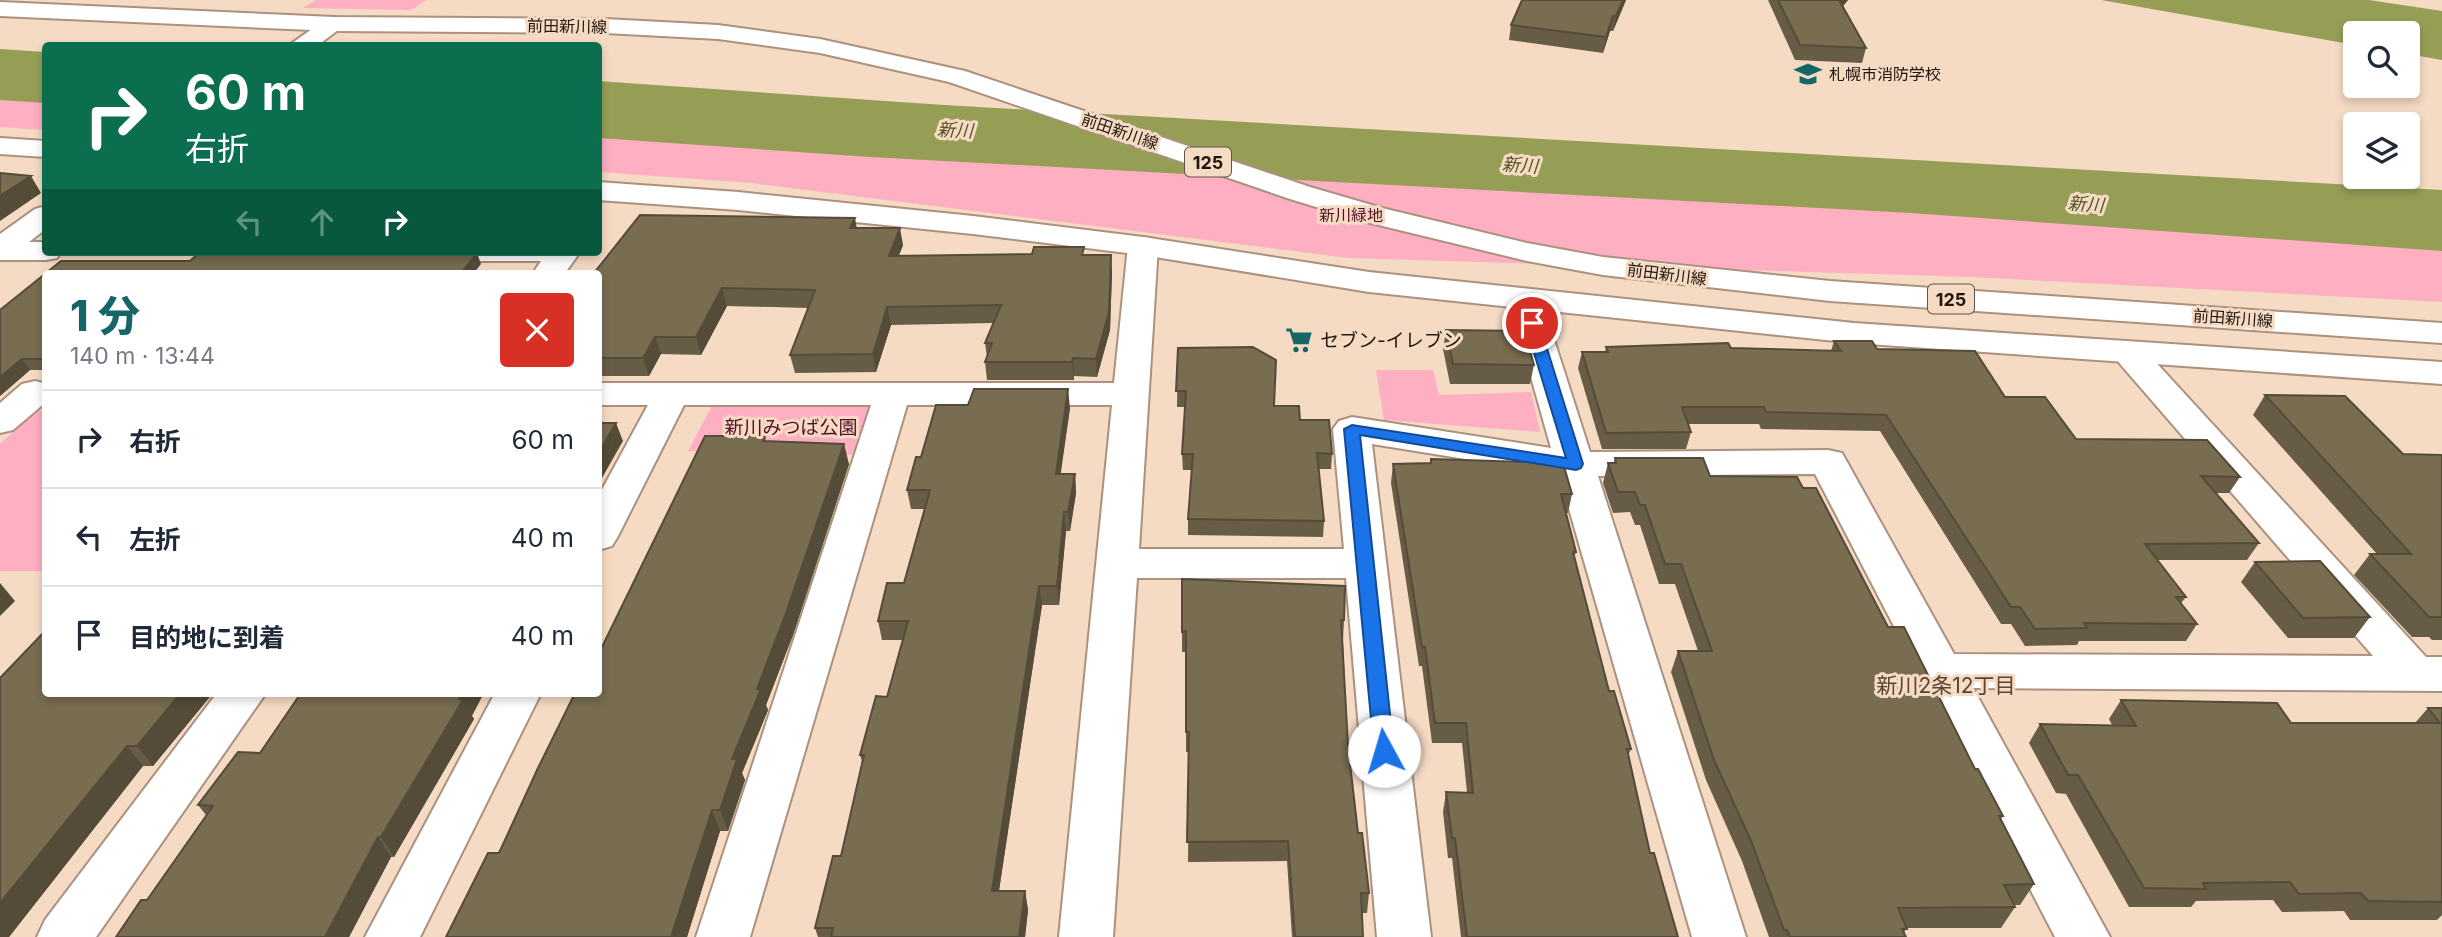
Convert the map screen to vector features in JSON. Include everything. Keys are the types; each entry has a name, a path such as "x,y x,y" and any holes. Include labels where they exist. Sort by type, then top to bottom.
{"street":[{"name":"前田新川線","path":"0,9 334,24 605,26 718,32 820,46 956,76 1300,193 1464,238 1603,266 1754,284 2442,333"},
{"path":"305,42 334,24"},
{"path":"0,146 42,149"},
{"name":"125","path":"602,191 738,201 1143,246 1369,282 1854,333 2442,373"},
{"path":"0,249 42,218"},
{"path":"1086,937 1143,246"},
{"path":"0,249 42,251"},
{"path":"1525,299 1719,937"},
{"path":"2127,351 2428,674"},
{"path":"0,422 27,391"},
{"path":"602,394 1131,394"},
{"path":"602,528 671,395"},
{"path":"723,937 892,396"},
{"path":"1404,937 1352,429 1576,464 1828,462 2083,937"},
{"path":"1117,562 1364,564"},
{"path":"1940,671 2428,674"},
{"path":"64,937 240,697"},
{"path":"392,937 516,697"}],"green space":[{"path":"316,0 426,0 411,10 303,8"},
{"path":"0,77 42,80 42,130 0,127"},
{"name":"新川緑地","path":"602,120 2442,244 2442,302 1972,277 1349,258 751,183 602,172"},
{"path":"1376,370 1433,370 1439,395 1531,392 1540,432 1384,420"},
{"name":"新川みつば公園","path":"714,402 880,402 860,455 688,451"},
{"path":"42,410 42,571 0,571 0,444 35,412"}],"water":[{"path":"2101,0 2369,0 2442,11 2442,60 2420,56 2420,21 2343,21 2343,43"},
{"path":"0,49 42,52 42,103 0,100"},
{"name":"新川","path":"602,81 944,105 2343,184 2343,189 2442,190 2442,251 1911,213 870,157 602,138"}],"building":[{"path":"1522,0 1623,0 1616,16 1613,16 1606,37 1511,25"},
{"path":"1778,0 1839,0 1866,48 1800,45"},
{"path":"0,173 31,176 0,196"},
{"path":"640,215 855,218 850,228 900,228 889,256 1032,254 1034,247 1084,247 1082,255 1111,255 1109,312 1096,359 1073,358 1072,362 985,362 992,343 985,343 1001,305 887,307 873,354 790,355 815,290 722,288 696,337 655,337 643,358 602,358 602,270 596,270"},
{"path":"196,256 475,256 463,270 50,270 61,261 190,261"},
{"path":"42,276 42,359 22,359 0,377 0,310"},
{"path":"1446,330 1524,331 1534,365 1453,364"},
{"path":"1834,341 1872,341 1877,349 1975,351 2005,397 2045,397 2076,439 2207,440 2240,477 2201,476 2259,543 2145,544 2186,597 2176,597 2197,624 2084,623 2087,628 2035,629 2020,607 2011,607 1886,415 1766,412 1764,407 1682,407 1691,432 1606,433 1582,352 1608,352 1606,347 1728,343 1731,348 1841,351"},
{"path":"1253,347 1276,360 1274,406 1299,406 1300,420 1329,420 1332,454 1317,453 1324,521 1188,519 1193,454 1182,454 1186,391 1176,391 1178,348"},
{"path":"974,389 1068,389 1056,474 1075,474 1068,512 1064,512 1057,586 1039,586 992,891 1025,891 1019,937 831,937 833,928 815,928 833,856 841,856 864,755 860,755 876,696 887,697 908,621 878,621 887,583 904,583 930,490 907,490 916,457 921,457 936,405 968,405"},
{"path":"2265,395 2345,396 2403,454 2442,455 2442,617 2429,617 2370,554 2411,554"},
{"path":"602,423 616,423 602,447"},
{"path":"705,436 765,436 763,441 844,444 757,689 761,689 732,759 737,759 720,810 712,810 671,937 446,937 488,853 499,853 573,697 602,697 602,647"},
{"path":"1615,458 1703,458 1710,476 1797,477 1803,488 1816,488 1888,627 1904,627 1975,769 1978,769 2003,816 1999,816 2034,884 2004,885 2015,907 1898,908 1907,929 1902,929 1906,937 1790,937 1787,930 1784,930 1751,841 1714,760 1678,651 1712,651 1681,564 1665,564 1645,505 1640,505 1635,492 1618,492 1608,463 1616,463"},
{"path":"1431,459 1563,463 1572,494 1561,494 1576,552 1573,552 1609,691 1614,691 1631,749 1627,749 1650,853 1654,853 1678,937 1467,937 1455,838 1452,838 1446,792 1473,793 1466,723 1435,723 1425,647 1422,647 1393,464 1431,463"},
{"path":"2320,561 2370,617 2303,618 2255,562"},
{"path":"1182,579 1345,586 1344,620 1341,620 1348,746 1358,833 1362,833 1369,893 1361,893 1363,937 1295,937 1288,841 1187,842 1189,732 1186,732 1186,631 1182,632"},
{"path":"42,634 42,697 178,697 137,746 127,746 0,903 0,678"},
{"path":"298,697 460,697 459,699 463,700 381,837 378,837 325,937 116,937 141,900 147,900 213,806 198,805 238,752 260,753"},
{"path":"2121,700 2277,703 2291,723 2440,723 2428,708 2442,708 2442,902 2368,901 2361,893 2299,894 2290,882 2203,883 2206,889 2144,888 2078,775 2068,775 2040,724 2136,726"}],"place":[{"name":"札幌市消防学校","path":"1808,74"},
{"name":"セブン-イレブン","path":"1299,340"}],"district":[{"name":"新川2条12丁目","path":"1946,685"}],"route":[{"path":"1384,751 1352,429 1576,464 1532,323"}]}
